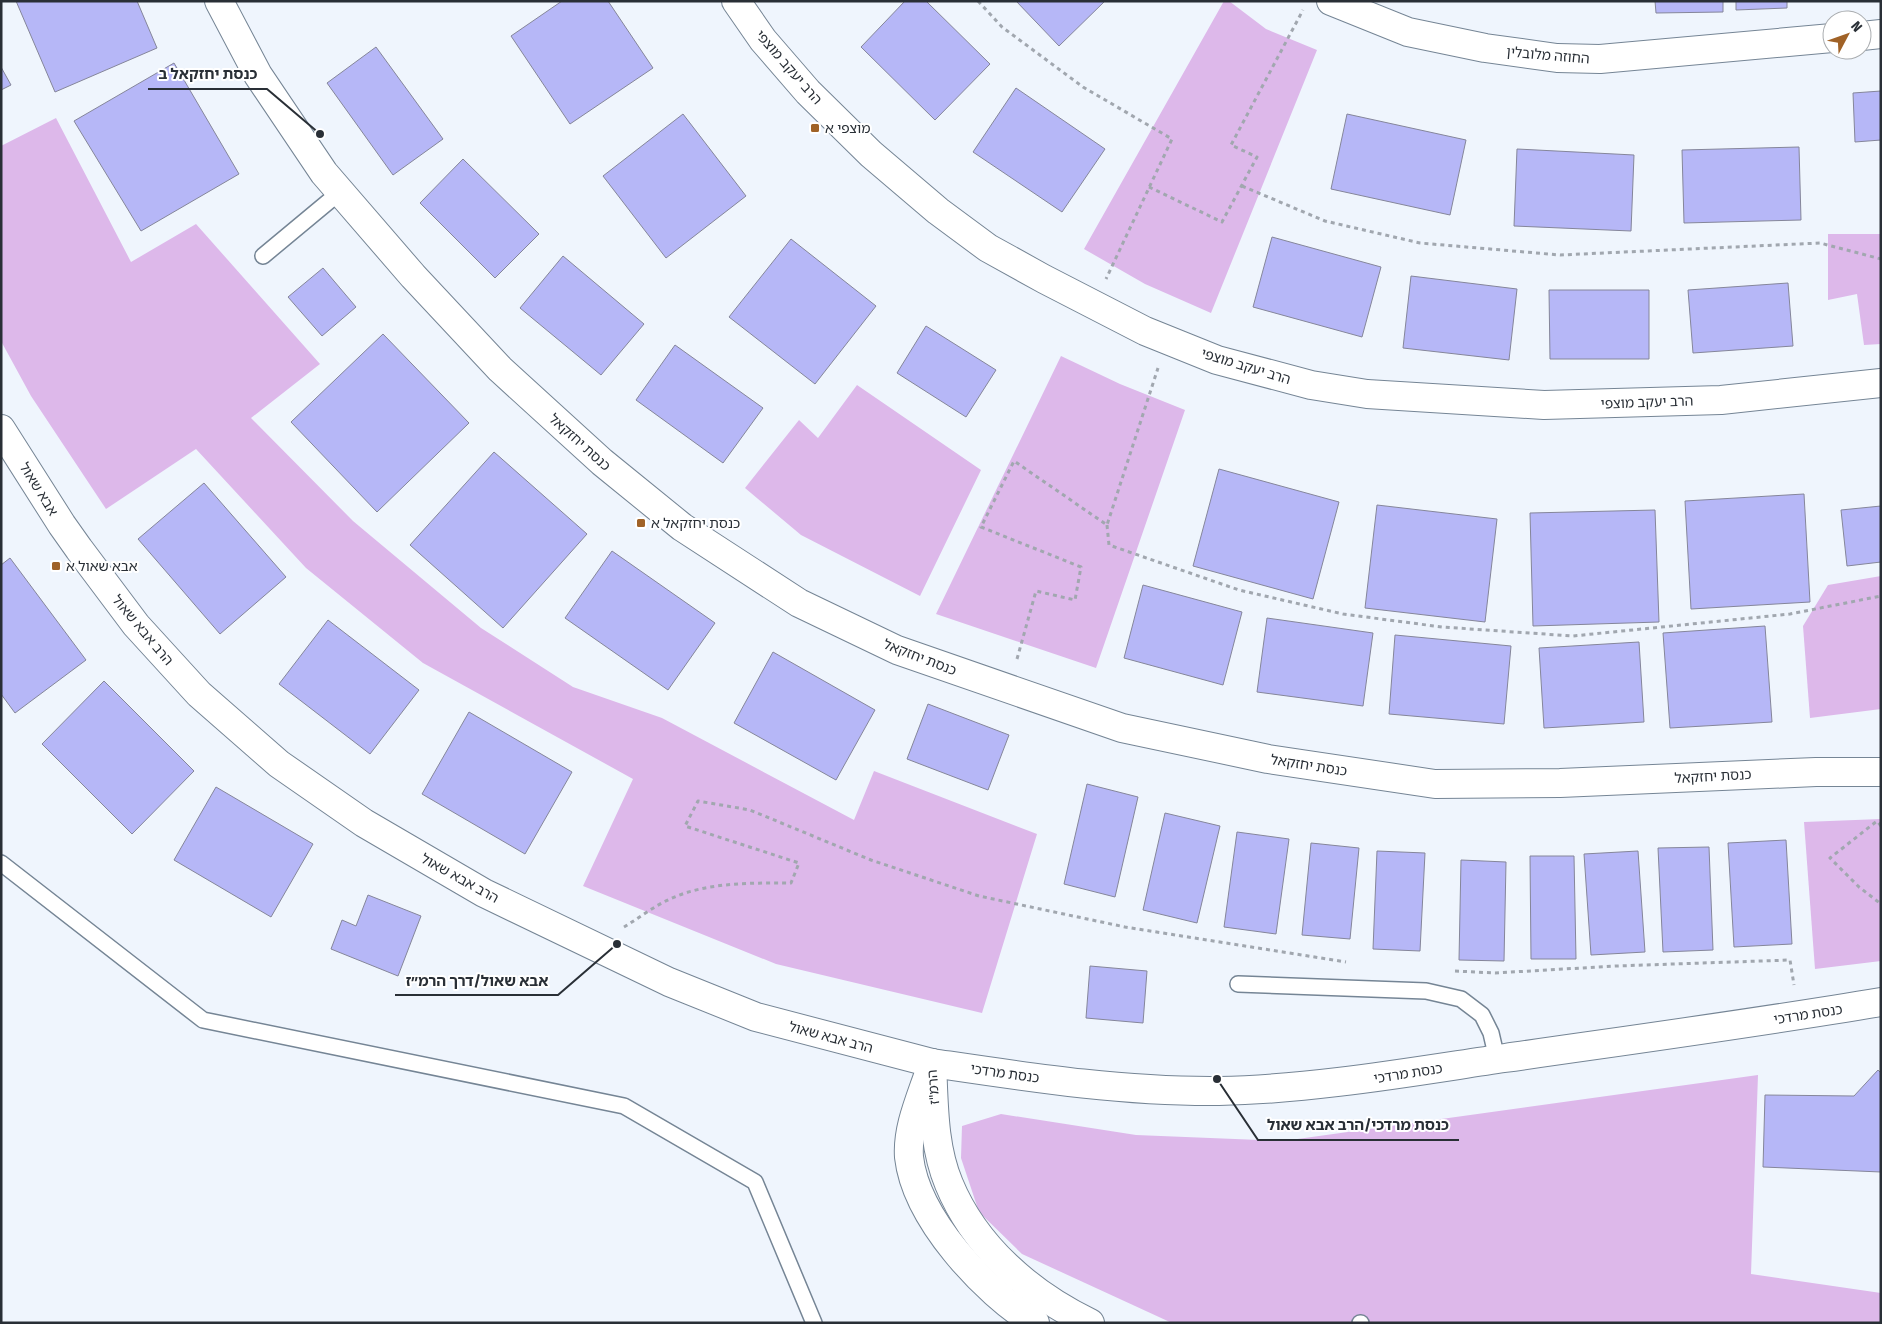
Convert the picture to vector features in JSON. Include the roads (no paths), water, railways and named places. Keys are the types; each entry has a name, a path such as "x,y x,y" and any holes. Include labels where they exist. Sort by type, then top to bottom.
{"street":[{"name":"כנסת יחזקאל","path":"219,1 258,75 324,174 413,276 500,369 602,462 682,527 799,603 897,650 1122,728 1268,759 1435,784 1560,783 1816,772 1881,772"},
{"name":"הרב יעקב מוצפי","path":"736,1 763,40 808,92 871,154 938,211 988,248 1044,279 1145,330 1217,360 1312,385 1367,394 1544,405 1721,400 1881,383"},
{"name":"החוזה מלובלין","path":"1331,1 1408,32 1485,48 1556,58 1600,59 1822,39"},
{"name":"אבא שאול","path":"1,429 62,526 79,549"},
{"name":"הרב אבא שאול","path":"79,549 136,625 199,694 279,764 364,822 484,893 669,982 756,1017 932,1063"},
{"name":"כנסת מרדכי","path":"932,1063 1092,1085 1148,1090 1256,1090 1351,1081 1800,1016 1881,1002"},
{"name":"הרמ\"ז","path":"932,1063 910,1132 909,1158 916,1183 938,1228 955,1251 979,1278 1004,1301 1035,1323"},
{"name":"הרמ\"ז","path":"932,1063 936,1130 941,1156 948,1183 962,1209 979,1235 1020,1279 1044,1298 1090,1323"}],"lane":[{"path":"263,256 340,192"},
{"path":"1,863 203,1020 624,1106 755,1182 814,1323"},
{"path":"1238,984 1426,991 1461,999 1482,1015 1491,1033 1497,1059"}],"place":[{"name":"מוצפי א","path":"815,128"},
{"name":"כנסת יחזקאל ב","path":"320,134"},
{"name":"כנסת יחזקאל א","path":"641,523"},
{"name":"אבא שאול א","path":"56,566"},
{"name":"אבא שאול/דרך הרמ״ז","path":"617,944"},
{"name":"כנסת מרדכי/הרב אבא שאול","path":"1217,1079"}]}
